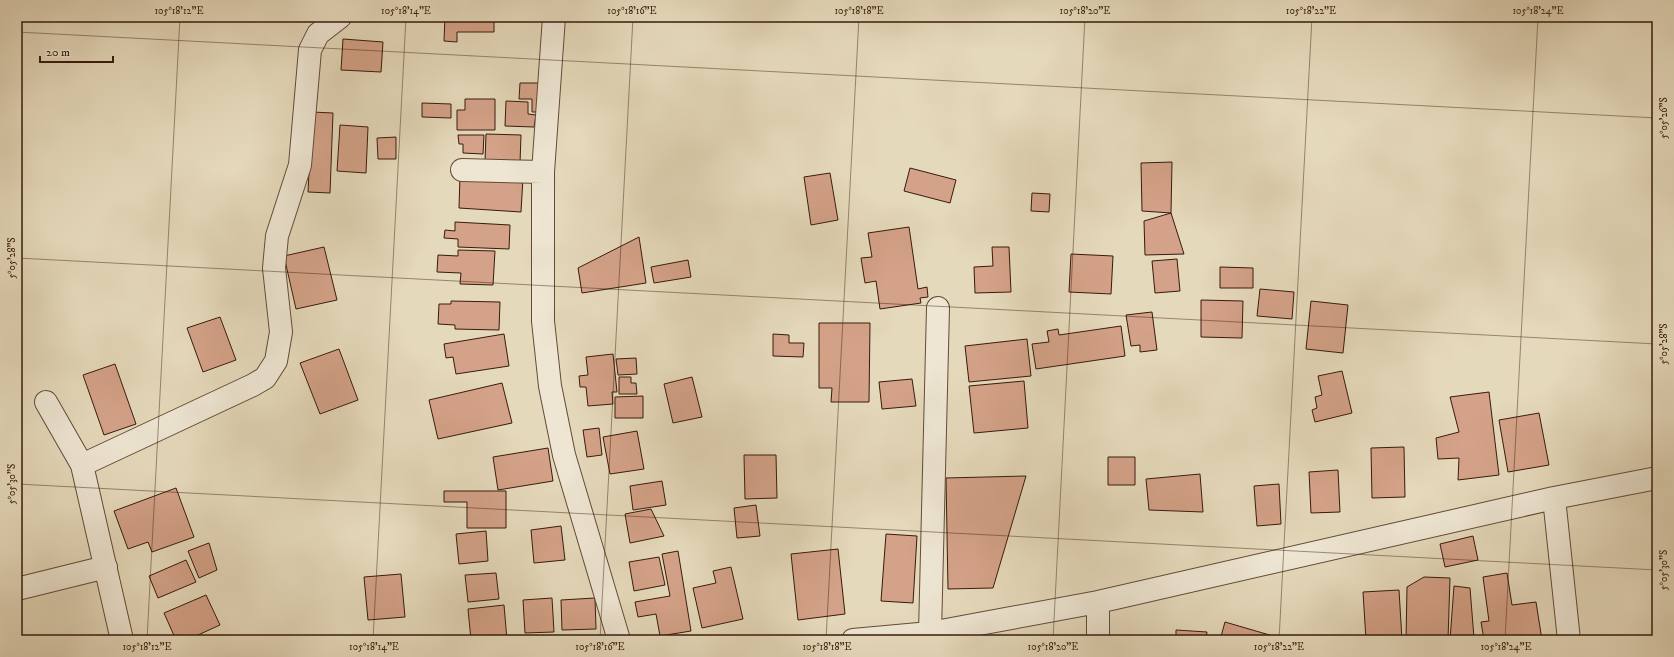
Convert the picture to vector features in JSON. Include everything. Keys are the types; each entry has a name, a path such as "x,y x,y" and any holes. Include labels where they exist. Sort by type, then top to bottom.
{"street":[{"path":"82,466 253,385 265,378 276,362 281,332 274,268 277,236 300,165 310,50 318,34 340,17"},
{"path":"554,17 543,172 543,321 550,386 564,455 619,640"},
{"path":"462,170 543,172"},
{"path":"930,633 938,308"},
{"path":"46,402 82,466 122,640"},
{"path":"853,640 930,633 1098,602 1554,498 1657,478"},
{"path":"1554,498 1569,640"},
{"path":"17,589 106,567"},
{"path":"1098,602 1098,640"}],"building":[{"path":"445,17 494,17 494,32 457,32 457,42 444,41"},
{"path":"343,39 383,42 381,72 341,70"},
{"path":"520,83 543,83 543,112 532,112 532,99 519,99"},
{"path":"465,99 495,99 495,130 457,130 457,110 465,110"},
{"path":"506,101 528,102 528,114 536,115 534,127 505,126"},
{"path":"422,103 451,104 451,118 422,117"},
{"path":"312,112 333,113 330,193 308,192"},
{"path":"340,125 368,127 366,173 337,171"},
{"path":"486,134 521,135 520,163 485,161"},
{"path":"458,135 484,135 483,154 463,153 463,144 459,144"},
{"path":"396,137 396,159 378,159 377,138"},
{"path":"1172,162 1171,213 1142,211 1141,163"},
{"path":"910,168 956,180 950,203 904,191"},
{"path":"830,173 838,220 811,225 804,177"},
{"path":"460,175 523,178 521,212 459,208"},
{"path":"1032,193 1050,194 1049,212 1031,211"},
{"path":"1171,213 1184,254 1145,255 1144,221"},
{"path":"455,222 510,225 509,249 458,247 458,239 444,238 445,230 455,231"},
{"path":"909,227 918,289 927,287 928,297 920,298 921,303 880,309 876,281 865,283 861,258 872,257 868,233"},
{"path":"639,237 646,283 582,293 578,268"},
{"path":"324,247 337,300 296,309 284,256"},
{"path":"992,247 1009,247 1011,292 975,293 974,267 993,266"},
{"path":"458,250 495,251 493,285 460,284 461,273 437,272 438,255 458,256"},
{"path":"1071,254 1113,256 1111,294 1069,292"},
{"path":"1177,259 1180,291 1155,293 1152,261"},
{"path":"688,260 691,277 654,283 651,267"},
{"path":"1220,267 1253,268 1253,288 1220,288"},
{"path":"1260,289 1294,292 1292,319 1257,316"},
{"path":"1201,300 1243,301 1242,338 1201,337"},
{"path":"451,301 500,302 499,330 455,329 455,325 438,324 439,304 451,304"},
{"path":"1311,301 1348,305 1343,353 1306,349"},
{"path":"1152,312 1157,350 1140,352 1140,345 1131,346 1126,315"},
{"path":"220,317 236,360 203,372 187,328"},
{"path":"819,323 870,323 869,402 831,402 832,388 819,388"},
{"path":"1121,326 1125,356 1036,369 1032,344 1049,342 1047,331 1058,329 1059,335"},
{"path":"504,334 509,366 456,374 453,357 446,358 444,344"},
{"path":"773,334 789,335 789,343 804,343 803,357 773,356"},
{"path":"1027,339 1031,376 969,382 965,346"},
{"path":"339,349 358,400 320,414 300,363"},
{"path":"613,354 617,392 612,392 613,404 588,406 586,387 580,387 579,376 588,375 586,357"},
{"path":"636,358 637,374 618,375 616,359"},
{"path":"115,364 136,424 104,435 83,375"},
{"path":"1342,371 1352,413 1315,422 1312,410 1317,408 1315,397 1322,395 1318,376"},
{"path":"619,377 631,377 631,383 636,383 637,394 619,394"},
{"path":"692,377 702,417 673,423 664,384"},
{"path":"912,379 916,406 882,409 879,382"},
{"path":"1024,381 1028,428 974,433 969,386"},
{"path":"502,383 512,423 438,439 429,400"},
{"path":"1489,392 1499,475 1458,480 1459,458 1438,459 1436,438 1459,432 1450,397"},
{"path":"643,396 643,418 615,418 615,397"},
{"path":"1539,413 1549,465 1508,472 1499,420"},
{"path":"599,428 602,455 587,457 583,430"},
{"path":"637,431 644,469 610,474 603,437"},
{"path":"1404,447 1405,497 1372,498 1371,448"},
{"path":"548,448 553,481 498,490 493,457"},
{"path":"744,455 776,455 777,498 745,499"},
{"path":"1108,457 1135,457 1135,485 1108,485"},
{"path":"1338,470 1340,512 1311,513 1309,472"},
{"path":"1200,474 1203,512 1149,510 1146,479"},
{"path":"1026,476 993,588 948,589 946,478"},
{"path":"662,481 666,505 633,510 630,486"},
{"path":"1279,484 1281,524 1257,526 1254,486"},
{"path":"176,488 194,537 152,552 148,542 128,549 114,511"},
{"path":"444,491 506,491 506,528 467,528 467,502 444,502"},
{"path":"756,505 760,536 737,538 734,508"},
{"path":"651,509 664,536 630,543 625,514"},
{"path":"561,526 565,560 534,563 531,530"},
{"path":"486,531 488,561 459,564 456,534"},
{"path":"886,534 917,536 913,603 881,601"},
{"path":"1473,536 1478,560 1445,567 1440,544"},
{"path":"209,543 217,570 199,578 188,551"},
{"path":"838,549 845,614 798,620 791,554"},
{"path":"678,551 691,631 660,636 656,614 638,617 635,602 670,596 662,554"},
{"path":"659,557 665,585 634,591 629,562"},
{"path":"186,560 196,582 158,598 149,576"},
{"path":"731,567 743,619 702,628 693,588 716,583 713,571"},
{"path":"496,573 499,599 468,602 465,575"},
{"path":"1507,573 1512,605 1536,602 1542,640 1484,640 1481,622 1489,621 1483,577"},
{"path":"401,574 405,617 368,620 364,577"},
{"path":"1424,577 1450,578 1448,640 1406,640 1407,587"},
{"path":"1454,586 1470,588 1474,638 1450,640"},
{"path":"1399,590 1402,640 1389,640 1389,638 1366,640 1363,592"},
{"path":"206,595 220,625 187,640 176,640 164,613"},
{"path":"552,598 554,632 525,633 523,600"},
{"path":"595,598 596,629 562,630 561,600"},
{"path":"504,605 507,640 471,640 468,609"},
{"path":"1225,622 1273,636 1272,640 1220,640"},
{"path":"1176,630 1207,632 1206,640 1176,640"}]}
